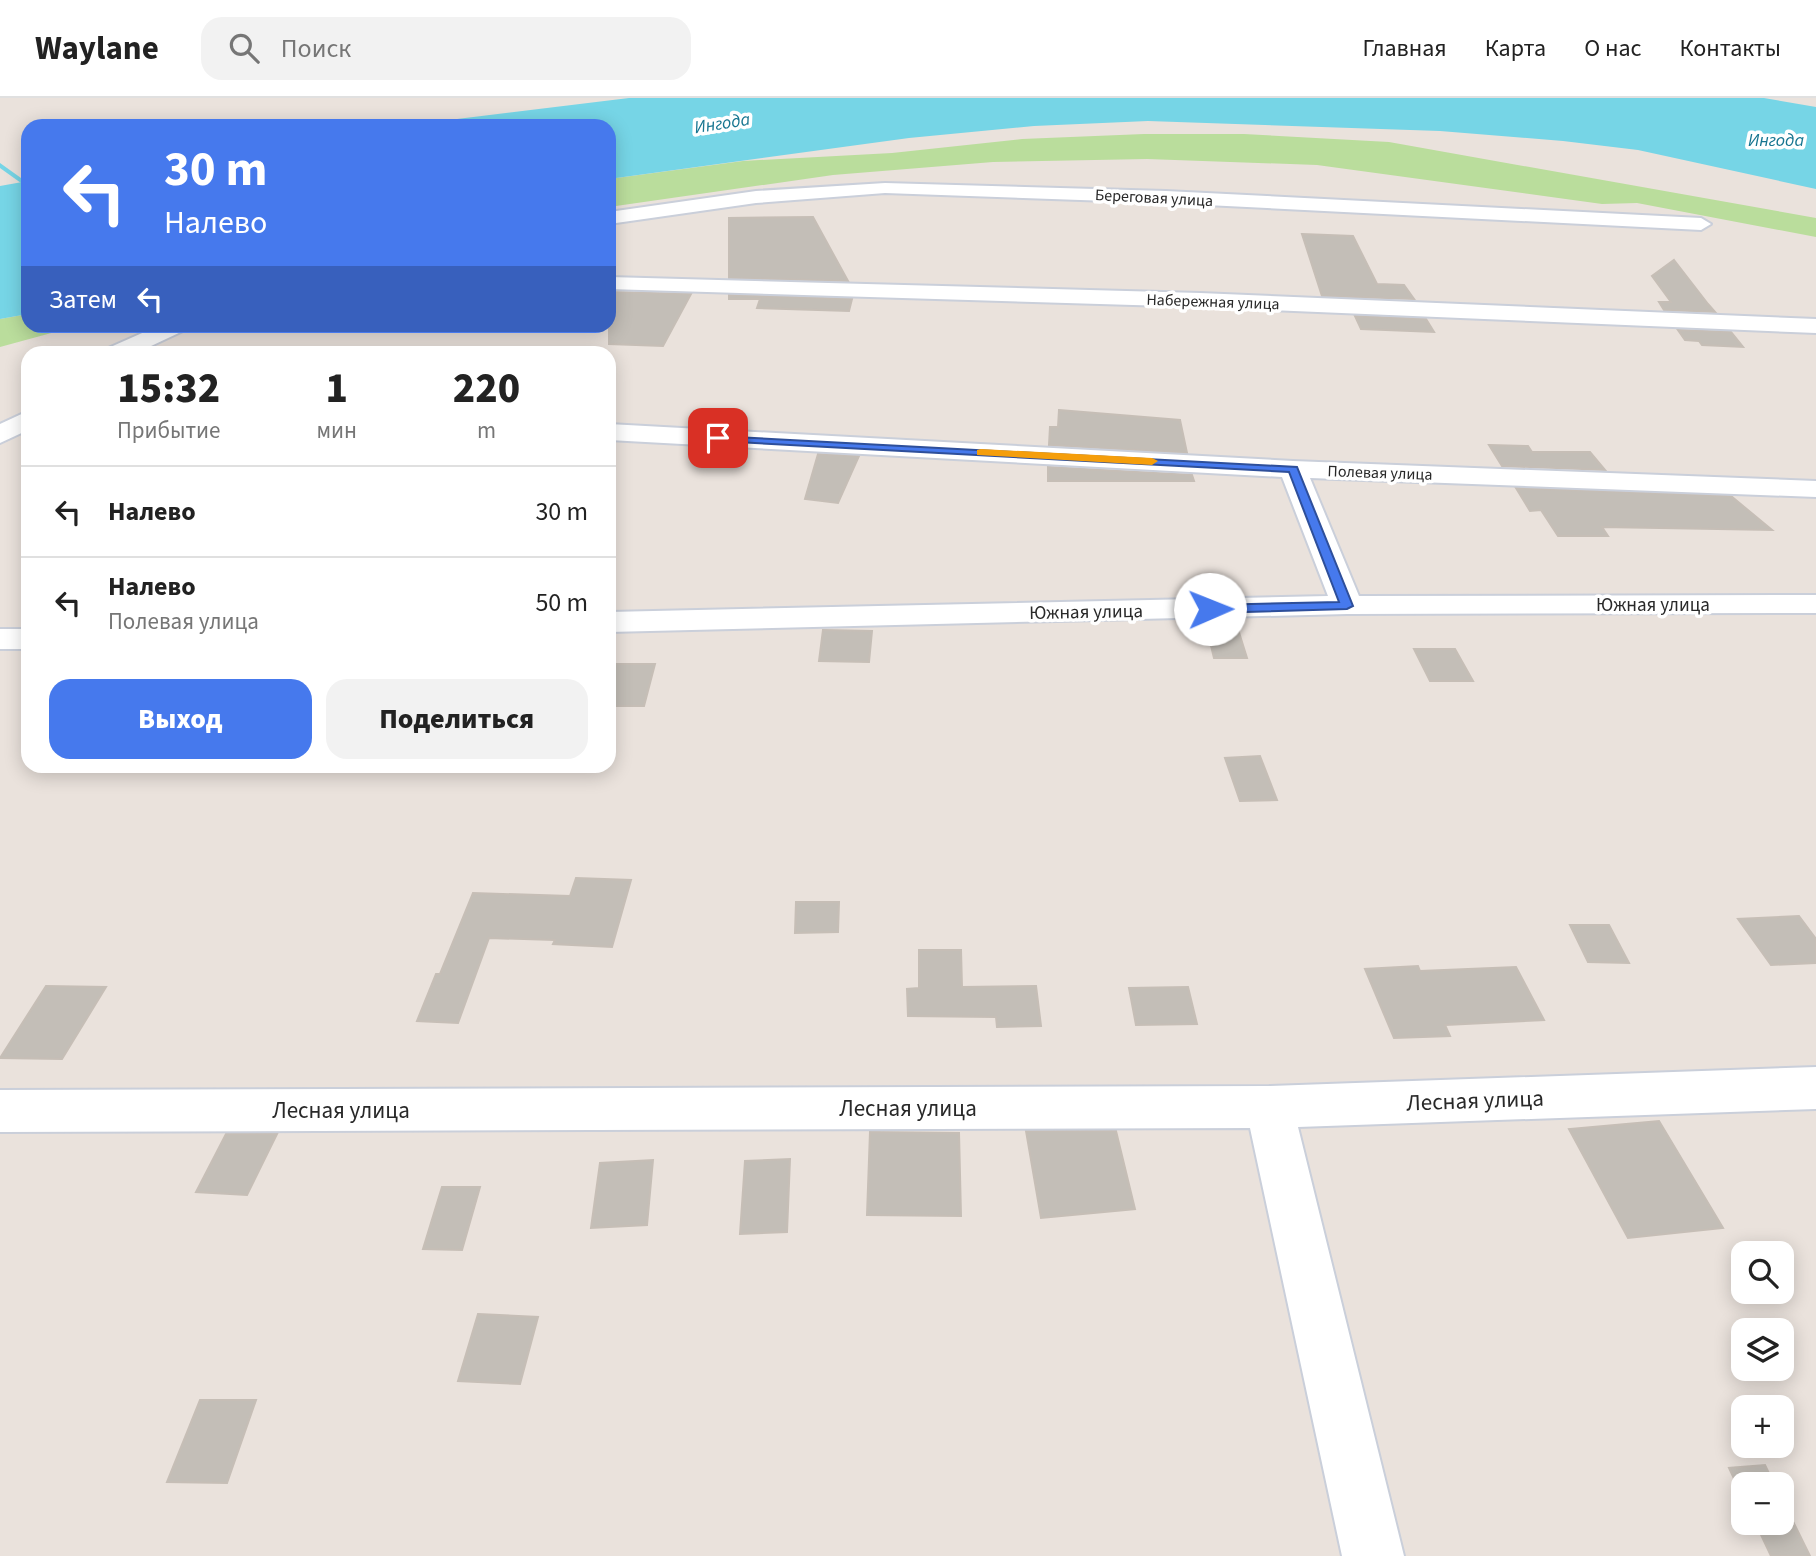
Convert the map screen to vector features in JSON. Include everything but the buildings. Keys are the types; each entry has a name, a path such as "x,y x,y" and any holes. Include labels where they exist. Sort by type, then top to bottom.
{"street":[{"name":"Береговая улица","path":"616,217 755,197 885,188 1166,197 1701,224"},
{"name":"Набережная улица","path":"616,283 1200,300 1816,326"},
{"path":"131,346 160,333"},
{"path":"0,435 21,423"},
{"name":"Полевая улица","path":"616,432 1293,469 1816,489"},
{"path":"1293,469 1347,606"},
{"name":"Южная улица","path":"616,622 1347,606 1816,604"},
{"path":"0,639 21,639"},
{"name":"Лесная улица","path":"0,1111 1269,1107 1816,1088"},
{"path":"1269,1107 1373,1556"}],"green space":[{"path":"1144,134 1244,134 1389,142 1816,218 1816,237 1637,203 1602,204 1317,165 1147,159 993,162 833,175 616,206 616,178 743,161 892,153 1022,139"},
{"path":"21,315 21,333 51,333 0,347 0,319"}],"water":[{"name":"Ингода","path":"629,98 1764,98 1816,107 1816,189 1638,150 1563,141 1440,131 1148,121 1034,126 909,138 616,178 616,119 457,119"},
{"path":"21,182 21,315 0,319 0,186"}],"waterway":[{"path":"0,165 21,181"}],"slow traffic":[{"path":"981,452 1152,461"}],"route":[{"path":"718,438 1293,469 1347,606 1210,609"}]}
